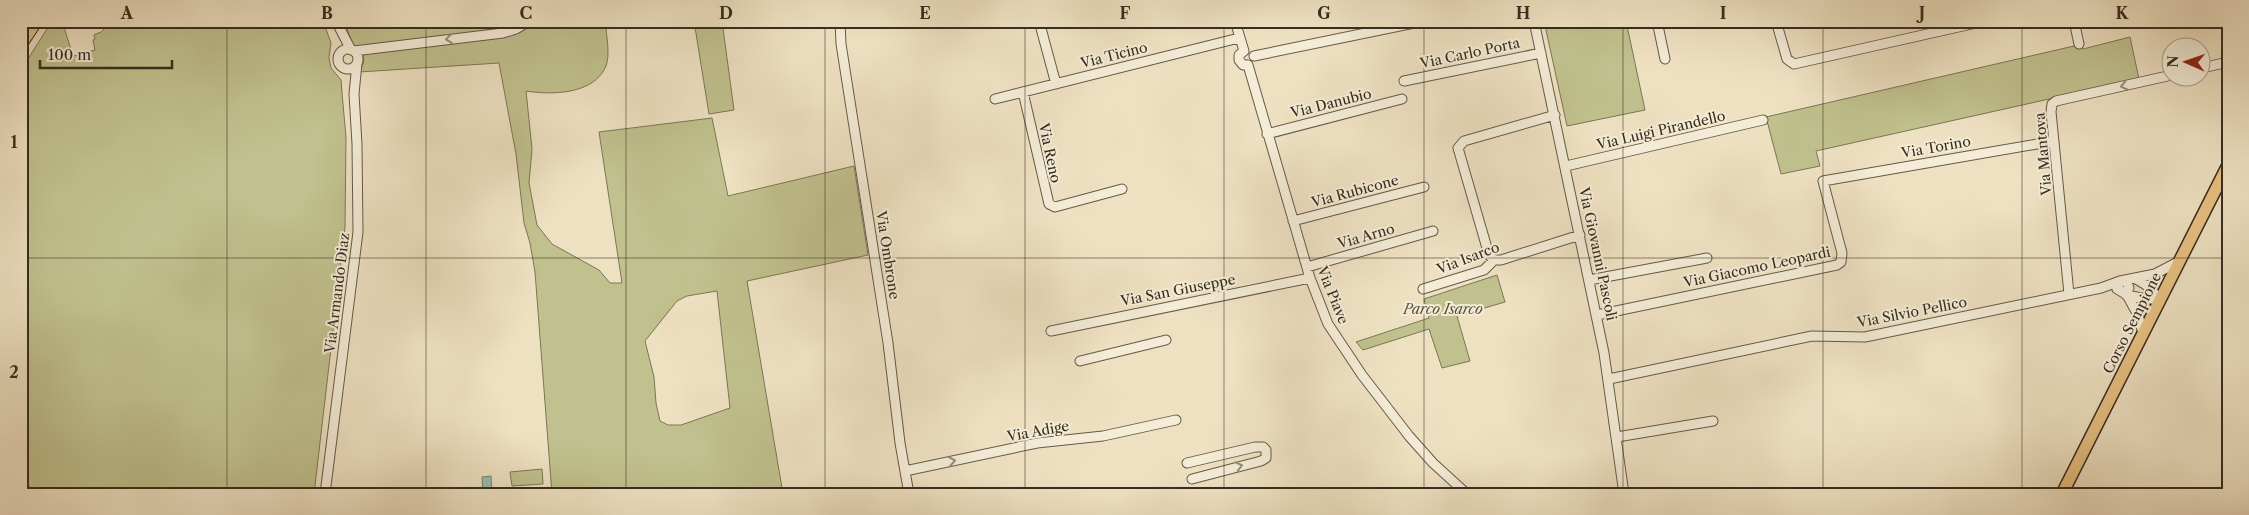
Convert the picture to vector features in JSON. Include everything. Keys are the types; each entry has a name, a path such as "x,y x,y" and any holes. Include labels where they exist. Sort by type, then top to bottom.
{"highway":[{"path":"21,42 35,21"}],"main road":[{"name":"Corso Sempione","path":"2062,494 2228,165"}],"street":[{"path":"338,56 345,50 503,33 516,29 530,21"},
{"name":"Via Ombrone","path":"840,21 841,44 888,343 904,471 909,494"},
{"path":"1039,21 1056,84"},
{"name":"Via Piave","path":"1235,21 1244,51 1239,54 1239,60 1243,65 1248,65 1310,278 1328,324 1353,363 1421,450 1467,494"},
{"path":"1254,56 1386,25 1424,21"},
{"name":"Via Giovanni Pascoli","path":"1534,21 1590,280 1609,379 1624,494"},
{"path":"1657,21 1665,59"},
{"path":"1776,21 1789,63 1797,64 1967,23 1985,21"},
{"path":"2074,21 2079,44"},
{"name":"Via Armando Diaz","path":"325,494 358,232 357,144 354,94 358,56 337,24"},
{"name":"Via Armando Diaz","path":"337,24 339,62 349,78 354,94"},
{"name":"Via Ticino","path":"995,99 1239,38"},
{"path":"1244,51 1250,51 1254,56 1253,62 1248,65"},
{"name":"Via Carlo Porta","path":"1404,81 1541,53"},
{"path":"2212,66 2228,62"},
{"path":"343,68 353,68 357,63"},
{"name":"Via Mantova","path":"2070,294 2051,112 2054,102 2162,77"},
{"name":"Via Reno","path":"1024,92 1049,204 1055,207 1122,189"},
{"name":"Via Danubio","path":"1267,134 1402,99"},
{"path":"1494,260 1489,255 1458,148 1464,141 1555,115"},
{"name":"Via Luigi Pirandello","path":"1566,166 1763,120"},
{"name":"Via Torino","path":"1823,181 2054,141"},
{"name":"Via Giacomo Leopardi","path":"1596,315 1837,265 1842,254 1823,181"},
{"name":"Via Rubicone","path":"1293,221 1424,188"},
{"name":"Via Arno","path":"1307,267 1433,231"},
{"name":"Via Isarco","path":"1423,290 1484,270 1494,260 1501,260 1580,235"},
{"path":"1590,280 1707,258"},
{"name":"Via Silvio Pellico","path":"2123,288 2136,279 2155,274 2178,262"},
{"name":"Via San Giuseppe","path":"1051,331 1310,278"},
{"path":"2136,279 2146,285 2160,299"},
{"name":"Via Silvio Pellico","path":"1609,379 1812,336 1865,337 2101,288 2123,288 2160,299"},
{"path":"2123,288 2138,315 2143,333"},
{"path":"1080,361 1166,340"},
{"name":"Via Adige","path":"904,471 1050,440 1103,436 1176,420"},
{"path":"1617,437 1713,421"},
{"path":"1187,463 1255,447 1263,447 1266,450 1266,458 1261,461 1192,478"}],"green space":[{"path":"52,21 62,21 73,56 95,50 94,35 101,32 107,26 118,28 150,21 323,21 331,43 329,58 331,68 341,80 346,137 345,228 314,494 31,494 21,455 21,70"},
{"path":"344,21 640,21 606,28 608,57 606,66 600,76 592,83 571,91 547,93 526,91 532,149 529,183 537,225 552,244 599,270 610,283 622,283 599,132 712,118 728,196 854,166 868,255 747,281 783,494 552,494 535,272 524,223 516,154 499,63 359,72 364,57 360,50 353,45","holes":["717,291 730,408 681,425 668,425 660,421 656,403 654,377 645,341 677,301 687,296"]},
{"path":"694,21 722,21 734,110 709,114"},
{"path":"1544,21 1626,21 1645,110 1567,126"},
{"path":"2130,37 2139,79 1816,151 1820,166 1781,174 1766,117 2074,46 2083,49"},
{"name":"Parco Isarco","path":"1497,275 1505,302 1457,316 1470,361 1442,368 1429,329 1363,350 1356,342 1429,318 1424,299"},
{"path":"542,469 543,484 512,486 510,472"}],"shaded area":[{"path":"491,476 492,494 483,494 482,477"}]}
